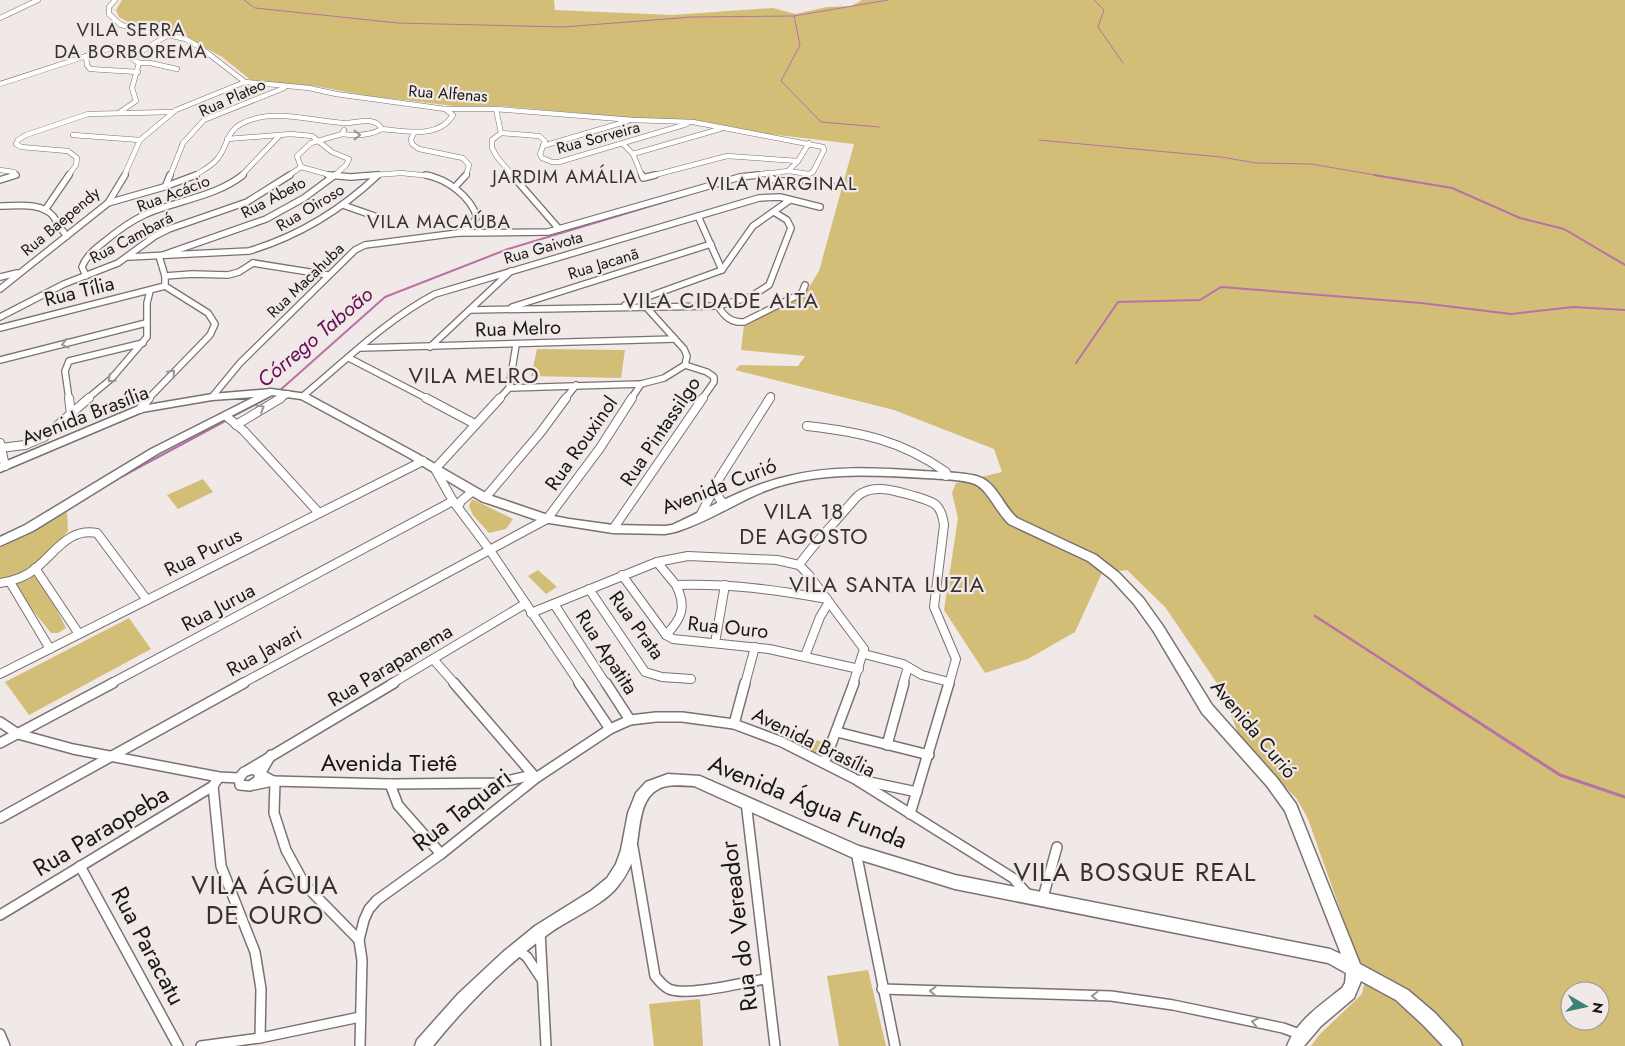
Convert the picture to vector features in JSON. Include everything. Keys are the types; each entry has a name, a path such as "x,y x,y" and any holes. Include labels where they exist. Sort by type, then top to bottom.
{"street":[{"path":"0,18 38,0"},
{"name":"Rua Alfenas","path":"115,0 109,8 109,14 121,25 186,39 201,48 245,82 284,88 309,88 336,94 446,109 496,109 633,120 693,122 820,145 824,150 813,172"},
{"path":"168,34 132,56 133,60 139,63 177,70"},
{"path":"0,84 117,46"},
{"path":"86,56 87,66 90,69 138,72"},
{"path":"118,113 136,101 132,88 139,63"},
{"name":"Rua Baependy","path":"0,289 108,203 124,176 140,140 173,112 245,82"},
{"name":"Rua Plateo","path":"166,185 183,143 204,120 284,88"},
{"path":"446,109 453,115 448,123 430,131 414,133 382,130 369,135 342,134 318,139 300,150 297,156 301,167 334,176 418,172 440,179 455,187 476,211 477,217 469,228 458,232"},
{"path":"496,109 501,133 492,140 492,148 497,157 559,229"},
{"path":"45,210 76,165 77,158 68,151 21,147 16,144 18,140 79,116 173,112"},
{"path":"108,203 187,179 208,167 219,157 233,129 240,123 269,116 304,117 345,124 373,122 378,124 382,130"},
{"path":"543,146 633,120"},
{"name":"Rua Sorveira","path":"501,133 539,136 545,141 540,154 542,158 559,162 693,122"},
{"path":"342,134 345,124"},
{"path":"633,154 723,128"},
{"path":"414,133 411,138 412,144 419,149 463,158 469,162 468,174 455,187"},
{"path":"227,139 280,134 302,134 318,139"},
{"name":"Rua Acácio","path":"86,276 82,271 82,265 87,257 124,228 144,215 203,195 232,182 254,166 280,134"},
{"path":"74,135 140,140"},
{"name":"Rua Abeto","path":"161,256 244,229 270,218 292,206 334,176 346,166 349,159 332,152 318,139"},
{"path":"788,171 798,161 809,143"},
{"path":"623,144 633,154 643,178 727,156 798,161"},
{"name":"Rua Cambará","path":"0,317 64,284 108,268 129,257 155,236 248,202 301,167"},
{"path":"0,170 14,172 16,175 0,180"},
{"name":"Rua Macahuba","path":"212,396 240,363 328,275 355,250 365,245 458,232 548,232 678,196 720,182 788,171 809,174 813,172"},
{"path":"766,174 774,180 799,183"},
{"name":"Rua Oiroso","path":"129,257 249,251 297,234 343,205 378,175"},
{"name":"Rua Gaivota","path":"303,396 395,319 424,299 759,198 780,197 820,207"},
{"path":"620,307 722,270 732,259 749,230 756,223 790,200"},
{"path":"343,205 383,219"},
{"path":"0,206 25,206 45,210 67,236"},
{"path":"471,310 718,306 750,297 769,285 791,228 791,222 774,212"},
{"path":"698,216 722,270"},
{"name":"Rua Jacanã","path":"505,309 711,244"},
{"path":"249,251 253,263"},
{"path":"140,409 210,335 215,324 214,318 208,312 172,293 165,286 161,256"},
{"path":"165,276 230,275 238,273 253,263 328,275"},
{"path":"430,347 512,271"},
{"path":"0,277 19,273"},
{"path":"718,306 722,312 735,322 752,319 802,293 805,285"},
{"name":"Rua Tília","path":"0,328 165,286"},
{"path":"0,448 25,445 37,441 54,430 111,379 143,342 148,329 146,323 150,290"},
{"path":"509,388 641,384 658,381 674,374 685,365 687,356 684,349 647,308"},
{"path":"0,360 146,323"},
{"name":"Rua Melro","path":"361,348 675,339"},
{"path":"71,414 65,371 69,361 143,342"},
{"path":"516,345 509,388 435,468 456,504 489,549 610,729"},
{"path":"349,358 475,424"},
{"name":"Rua Pintassilgo","path":"613,529 714,382 714,377 707,372 685,365"},
{"name":"Rua Rouxinol","path":"547,519 600,448 641,384"},
{"path":"485,498 541,432 576,385"},
{"path":"0,542 29,528 156,451 271,392"},
{"name":"Avenida Brasília","path":"2,467 140,409 212,396 271,392 303,396 435,468 473,491"},
{"path":"236,424 288,394"},
{"path":"699,518 770,396"},
{"path":"226,416 236,424 319,513"},
{"path":"807,426 858,432 879,437 928,458 946,474"},
{"path":"0,443 2,467"},
{"name":"Rua Purus","path":"0,674 422,461"},
{"name":"Avenida Curió","path":"473,491 485,498 547,519 613,529 664,530 675,528 699,518 760,489 786,480 814,475 865,471 946,474 971,479 985,485 1004,513 1020,524 1102,565 1122,583 1145,609 1203,704 1225,732 1280,790 1291,808 1354,968"},
{"path":"716,486 719,498 725,506"},
{"path":"799,565 811,548 862,493 878,489 930,500 938,506 946,520 933,609 955,650 955,664 910,814"},
{"path":"456,504 473,491"},
{"name":"Rua Jurua","path":"0,743 456,504"},
{"name":"Rua Javari","path":"0,818 335,632 547,519"},
{"path":"0,583 10,582 36,568 67,538 79,532 91,531 97,533 147,600"},
{"path":"531,613 657,562 703,556 758,558 799,565 828,600 864,649 864,654 837,732 824,763"},
{"path":"657,562 681,593 682,615 666,636"},
{"path":"36,568 79,634"},
{"name":"Rua Ouro","path":"622,575 666,636 685,641 754,647 805,656 859,669"},
{"path":"10,582 50,649"},
{"path":"676,585 725,585 765,588 828,600"},
{"path":"715,644 725,585"},
{"name":"Rua Prata","path":"589,588 645,672 662,677 691,679"},
{"path":"805,656 828,600"},
{"name":"Rua Parapanema","path":"248,770 525,604"},
{"name":"Rua Apatita","path":"554,604 630,720"},
{"path":"734,724 754,647"},
{"path":"864,654 898,662 922,675 949,682"},
{"path":"433,660 534,777"},
{"path":"887,745 908,667"},
{"name":"Avenida Brasília","path":"610,729 630,720 682,717 734,724 782,742 855,779 1013,878 1036,899"},
{"path":"0,722 18,734 216,782 239,778 248,770 255,769 260,774 259,780 254,785 243,787 239,784 239,778"},
{"name":"Rua Taquari","path":"359,940 364,920 369,909 377,900 441,854 534,777 610,729"},
{"path":"837,732 928,755"},
{"name":"Rua Parapanema","path":"260,774 271,755"},
{"name":"Avenida Tietê","path":"260,774 274,781"},
{"name":"Avenida Tietê","path":"254,785 274,781 390,784 498,783 534,777"},
{"name":"Avenida Água Funda","path":"423,1046 470,993 540,931 613,882 622,866 631,837 634,816 641,796 649,787 665,778 695,780 856,852 955,882 1326,955 1354,968 1402,995 1429,1019 1454,1046"},
{"path":"855,779 917,792"},
{"path":"274,781 274,813 286,850 305,885 359,940 362,960 360,1046"},
{"path":"216,782 221,866 255,952 261,989 260,1038"},
{"name":"Rua Paraopeba","path":"0,915 216,782"},
{"path":"390,784 398,805 441,854"},
{"name":"Rua do Vereador","path":"746,802 775,1046"},
{"path":"631,837 654,976 662,985 673,990 688,990 766,978"},
{"path":"1036,899 1057,847"},
{"path":"856,852 882,989 895,1046"},
{"name":"Rua Paracatu","path":"80,866 178,1046"},
{"path":"540,931 546,1046"},
{"path":"518,950 528,957 542,980"},
{"path":"882,989 1111,996 1173,1005 1283,1028 1299,1040 1315,1020 1348,993 1353,985 1354,968"},
{"path":"201,1046 260,1038 360,1017"},
{"path":"0,1034 5,1046"}],"shaded area":[{"path":"122,0 554,0 555,10 672,15 773,8 795,14 827,7 851,6 862,0 1625,0 1625,1046 1311,1046 1319,1035 1362,994 1365,980 1308,819 1297,799 1241,741 1221,689 1165,607 1127,570 1102,573 1075,632 1028,659 985,673 944,610 958,518 952,493 956,483 1002,472 994,449 894,410 735,370 740,365 798,366 805,356 741,350 744,325 805,294 819,271 854,144 769,134 696,120 633,118 500,106 455,106 368,96 315,86 252,81 222,57 181,34 130,23 119,17 116,10"},
{"path":"537,349 625,350 621,378 531,376"},
{"path":"203,479 213,492 178,509 167,495"},
{"path":"472,499 513,519 506,529 489,533 473,515 469,506"},
{"path":"67,512 68,531 36,568 66,628 58,633 51,633 10,582 0,583 0,548"},
{"path":"538,570 557,587 546,594 528,576"},
{"path":"129,618 151,649 29,715 5,682"},
{"path":"791,734 827,743 821,756 789,742"},
{"path":"868,970 886,1046 839,1046 827,976"},
{"path":"700,999 703,1046 654,1046 649,1004"}],"waterway":[{"path":"244,0 255,8 398,23 563,27 692,17 794,16"},
{"path":"794,16 888,0"},
{"path":"1094,0 1104,10 1098,27 1123,63"},
{"path":"794,16 800,45 781,81 821,122 879,127"},
{"path":"1039,140 1221,157 1256,163 1311,164 1381,176"},
{"path":"1374,175 1452,188 1520,218 1564,229 1625,265"},
{"name":"Córrego Taboão","path":"797,180 845,185"},
{"name":"Córrego Taboão","path":"278,392 385,297 508,249 684,196"},
{"path":"1076,363 1118,302 1200,300 1221,287 1421,303 1511,314 1573,307 1625,310"},
{"name":"Córrego Taboão","path":"267,398 271,396"},
{"name":"Córrego Taboão","path":"231,417 267,398"},
{"name":"Córrego Taboão","path":"106,485 227,420"},
{"path":"1315,616 1420,684"},
{"path":"1418,683 1560,775 1625,797"}],"district":[{"name":"VILA SERRA DA BORBOREMA","path":"131,40"},
{"name":"JARDIM AMÁLIA","path":"565,176"},
{"name":"VILA MARGINAL","path":"782,183"},
{"name":"VILA MACAÚBA","path":"439,221"},
{"name":"VILA CIDADE ALTA","path":"721,300"},
{"name":"VILA MELRO","path":"474,375"},
{"name":"VILA 18 DE AGOSTO","path":"804,524"},
{"name":"VILA SANTA LUZIA","path":"887,584"},
{"name":"VILA BOSQUE REAL","path":"1135,872"},
{"name":"VILA ÁGUIA DE OURO","path":"265,900"}]}
